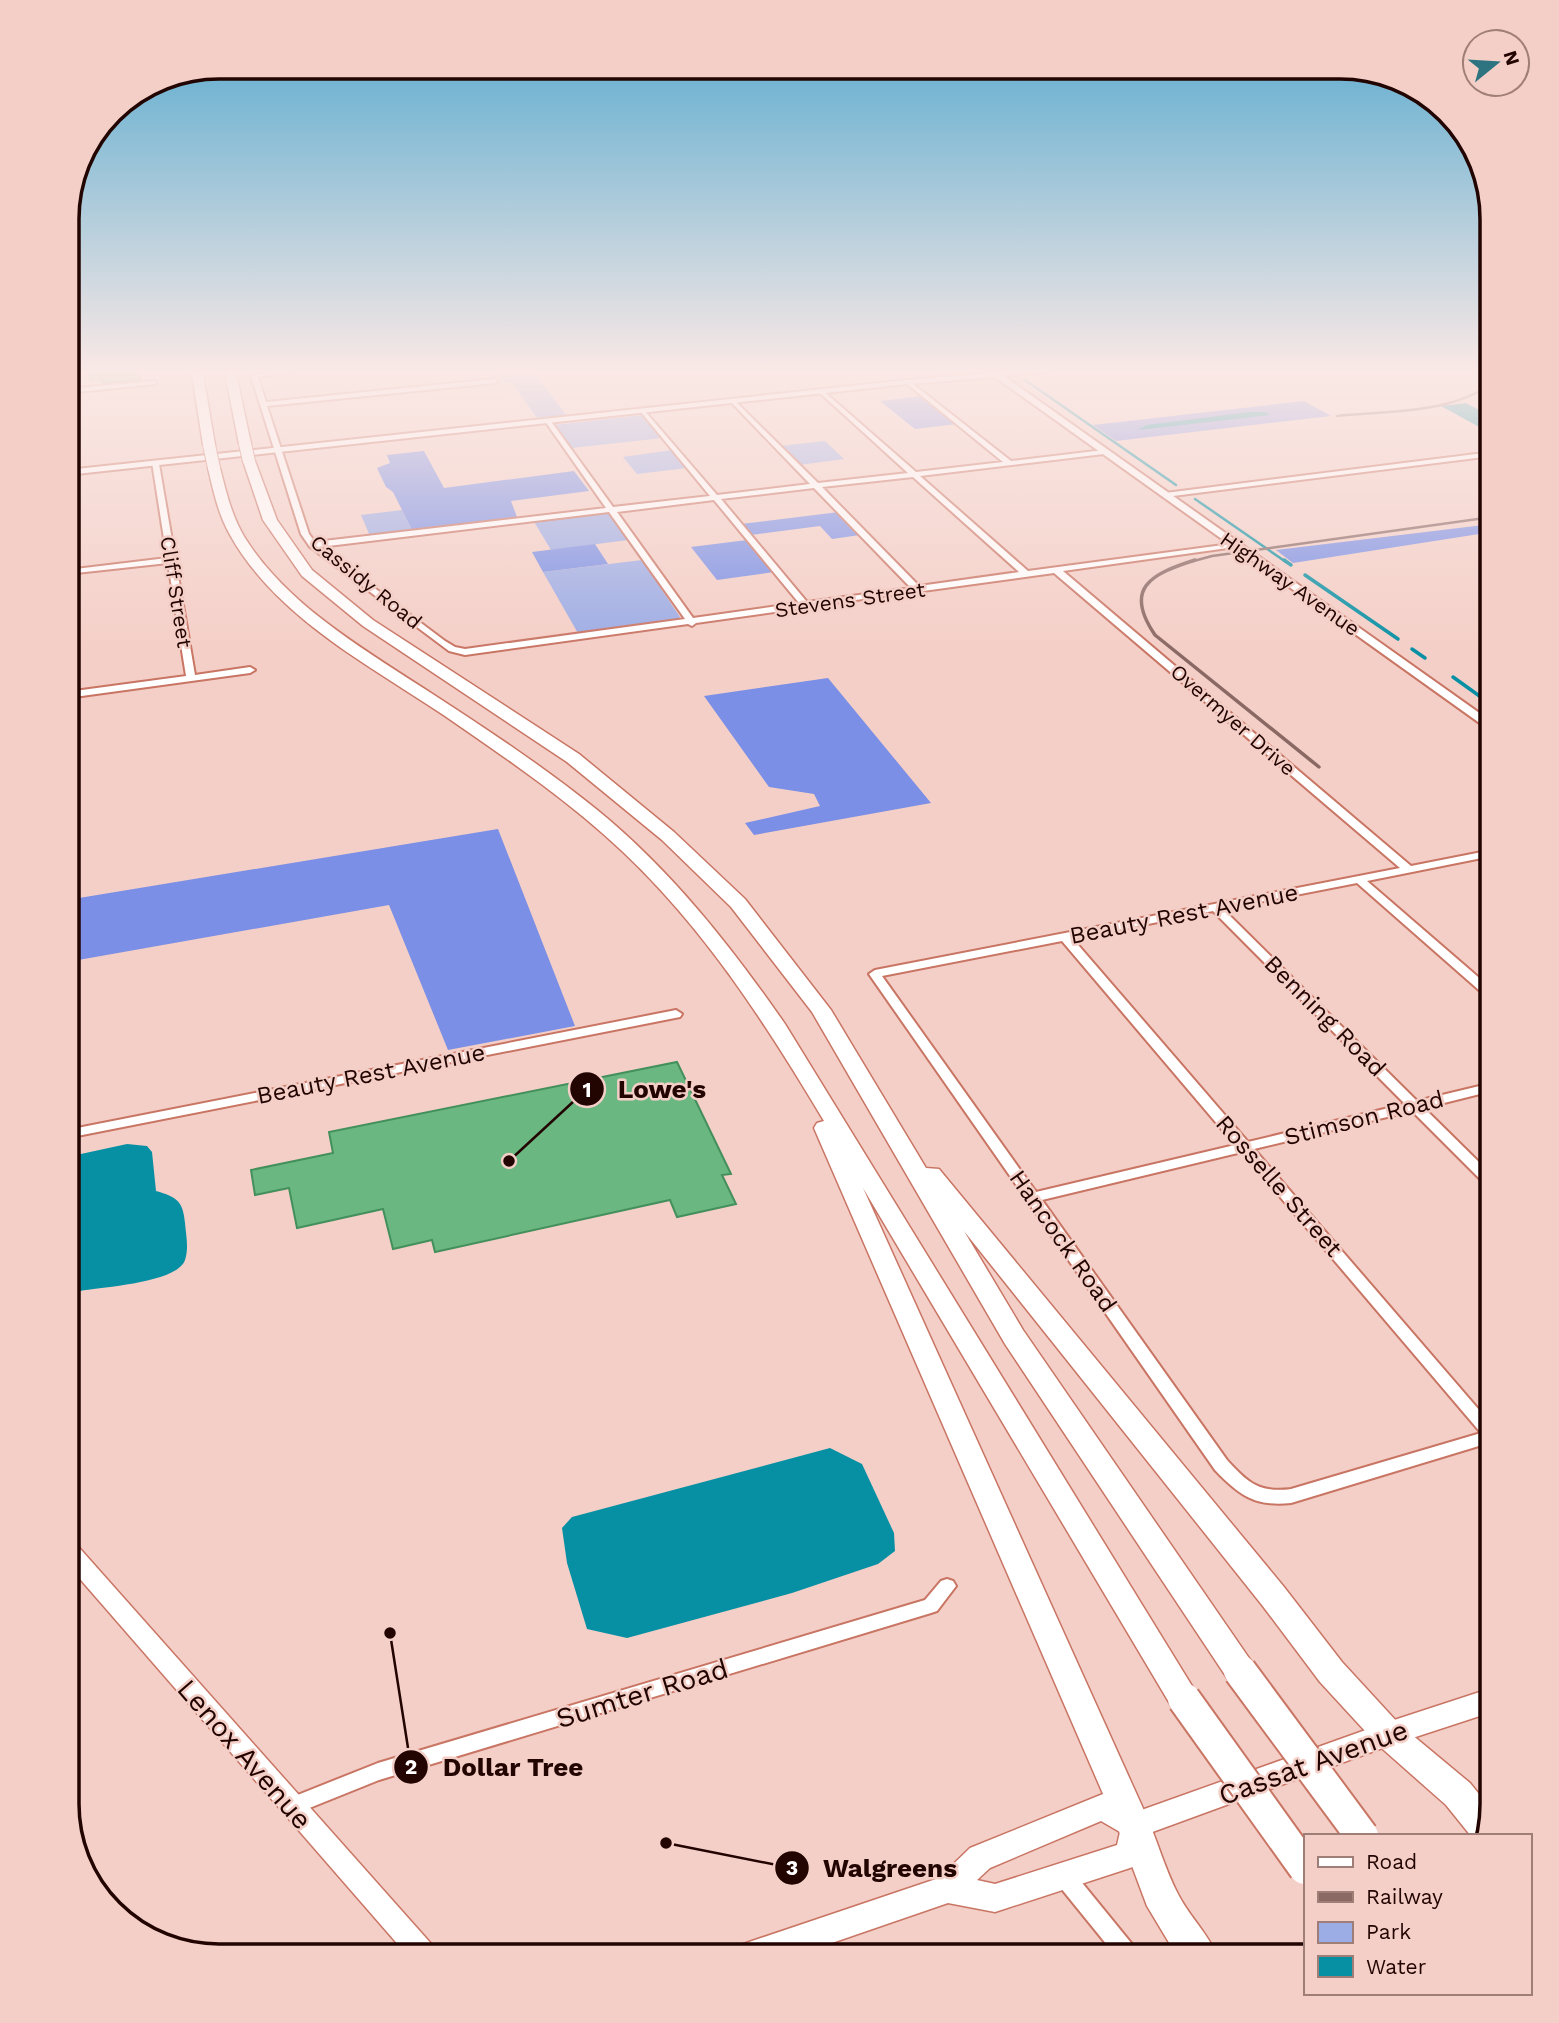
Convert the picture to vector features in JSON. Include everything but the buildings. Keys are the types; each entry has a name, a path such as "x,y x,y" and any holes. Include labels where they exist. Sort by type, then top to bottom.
{"highway":[{"path":"213,462 223,507 230,523 253,559 268,576 315,618 364,655 543,778 629,847 712,934 791,1049 1184,1699 1304,1867"},
{"path":"250,462 270,520 307,573 368,623 573,758 668,835 738,903 821,1010 1014,1337 1240,1671 1361,1834"},
{"path":"791,1049 1134,1826 1152,1882 1162,1903 1191,1944"},
{"path":"887,1119 1273,1596 1331,1672 1388,1734 1458,1794 1479,1820"}],"main road":[{"name":"Lenox Avenue","path":"79,1564 414,1944"},
{"name":"Cassat Avenue","path":"1134,1826 1388,1734 1480,1704"},
{"path":"787,1944 948,1889 980,1858 1104,1807 1134,1826 1130,1854 995,1898 948,1889"}],"street":[{"path":"79,472 169,462"},
{"name":"Cassidy Road","path":"281,462 305,534 313,545 442,643 465,653"},
{"path":"578,462 692,622"},
{"path":"685,462 807,607"},
{"path":"793,462 919,591"},
{"path":"901,462 1026,574"},
{"path":"313,545 1014,462"},
{"name":"Highway Avenue","path":"1119,462 1480,718"},
{"path":"1165,495 1426,462"},
{"name":"Cliff Street","path":"155,464 191,678"},
{"name":"Stevens Street","path":"465,653 1235,545"},
{"path":"79,571 170,560"},
{"name":"Overmyer Drive","path":"1056,570 1409,870"},
{"path":"79,693 250,670"},
{"name":"Beauty Rest Avenue","path":"875,974 1480,856"},
{"path":"1360,880 1480,984"},
{"name":"Benning Road","path":"1216,908 1480,1170"},
{"name":"Rosselle Street","path":"1065,937 1480,1421"},
{"name":"Hancock Road","path":"875,974 1221,1465 1239,1484 1261,1498 1291,1496 1480,1440"},
{"name":"Beauty Rest Avenue","path":"79,1132 676,1014"},
{"name":"Stimson Road","path":"1032,1198 1480,1090"},
{"name":"Sumter Road","path":"292,1807 378,1772 931,1605 947,1586"},
{"path":"1063,1875 1119,1944"}],"green space":[{"path":"627,462 682,462 687,468 637,474"},
{"path":"402,510 412,530 370,536 361,515"},
{"path":"602,511 611,514 628,540 551,550 533,520"},
{"path":"642,560 680,617 676,621 579,635 543,572"}],"shaded area":[{"path":"430,462 444,488 574,471 589,491 511,501 517,517 412,530 393,492 386,487 377,468 390,463"},
{"path":"839,512 860,535 832,539 820,526 751,535 741,524"},
{"path":"1480,525 1480,534 1293,563 1276,550"},
{"path":"747,540 774,572 717,580 691,547"},
{"path":"595,544 608,564 543,572 532,552"},
{"path":"828,678 931,803 754,835 745,823 820,806 814,794 769,787 704,696"},
{"path":"498,829 575,1026 448,1050 389,905 79,960 79,898"}],"water":[{"path":"127,1144 147,1146 152,1152 156,1191 178,1201 184,1216 187,1251 179,1268 154,1279 79,1291 79,1154"},
{"path":"830,1448 862,1464 894,1533 895,1551 878,1564 792,1593 627,1638 587,1629 567,1563 562,1528 572,1517"}],"waterway":[{"path":"1144,462 1176,485"},
{"path":"1195,499 1286,562"},
{"path":"1284,560 1291,565"},
{"path":"1305,575 1398,639"},
{"path":"1412,649 1425,658"},
{"path":"1453,677 1480,696"}],"railway":[{"path":"1190,562 1212,556 1480,519"},
{"path":"1195,560 1166,571 1146,585 1142,594 1142,605 1155,635 1319,767"}],"place":[{"name":"Lowe's","path":"509,1161"},
{"name":"Dollar Tree","path":"390,1633"},
{"name":"Walgreens","path":"666,1843"}]}
